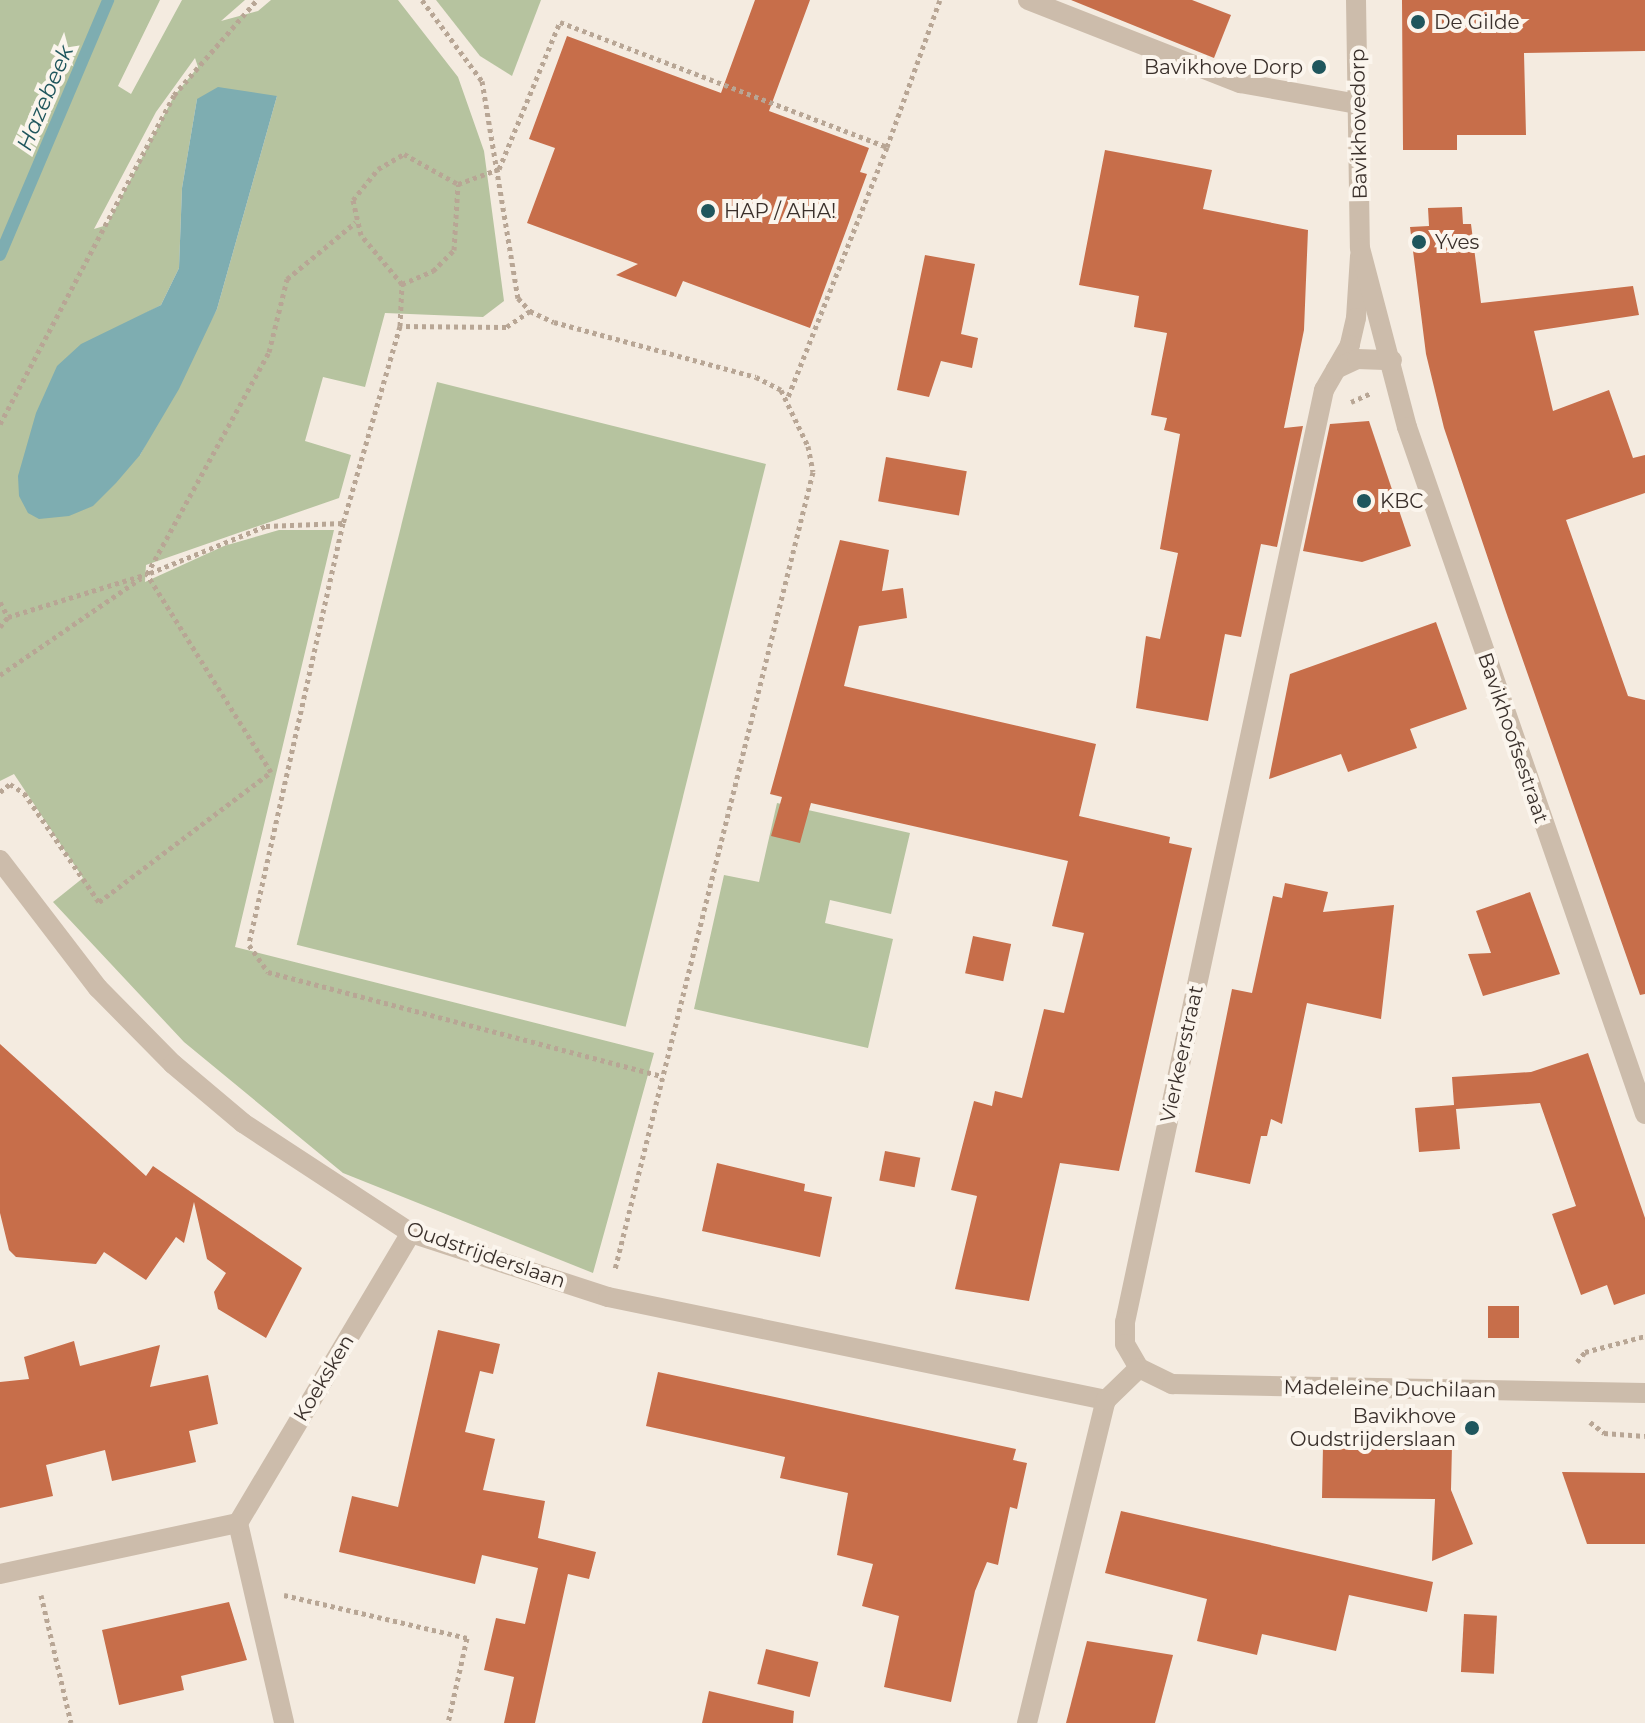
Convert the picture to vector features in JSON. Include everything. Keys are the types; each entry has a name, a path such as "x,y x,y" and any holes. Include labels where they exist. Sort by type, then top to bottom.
{"street":[{"path":"1028,0 1240,83 1358,104"},
{"name":"Bavikhovedorp","path":"1336,369 1350,345 1356,318 1360,248 1356,0"},
{"name":"Bavikhovedorp","path":"1360,248 1392,360"},
{"path":"1336,369 1357,359 1392,360"},
{"name":"Bavikhoofsestraat","path":"1392,360 1407,427 1645,1114"},
{"name":"Vierkeerstraat","path":"1139,1368 1125,1344 1125,1322 1324,390 1336,369"},
{"name":"Oudstrijderslaan","path":"0,860 98,988 173,1064 243,1123 411,1233 608,1297 1106,1400"},
{"name":"Koeksken","path":"238,1523 411,1233"},
{"path":"1027,1723 1106,1400 1139,1368"},
{"name":"Madeleine Duchilaan","path":"1139,1368 1172,1384 1645,1393"},
{"path":"0,1574 238,1523 284,1723"}],"path":[{"path":"0,424 174,95 257,0"},
{"path":"422,0 482,81 499,169 514,287 530,311 756,377 781,390 813,472 608,1297"},
{"path":"787,400 887,147 940,0"},
{"path":"663,1076 268,972 249,945 343,523 400,326 402,284 356,222 353,200 362,185 404,154 458,184 499,169 560,22 887,147"},
{"path":"402,284 433,271 454,250 458,184"},
{"path":"0,675 147,574 269,352 287,279 356,222"},
{"path":"400,326 506,327 530,311"},
{"path":"0,627 8,617 147,574 266,526 343,523"},
{"path":"0,792 10,784 24,793 99,902 271,772 147,574"},
{"path":"0,602 8,617"},
{"path":"1550,1393 1585,1352 1645,1336"},
{"path":"34,1566 71,1723"},
{"path":"253,1588 467,1638 448,1723"}],"green space":[{"path":"0,0 160,0 118,86 131,94 182,0 245,0 221,21 258,11 271,0 398,0 458,77 484,151 504,301 483,317 385,313 365,387 323,377 305,441 351,455 339,498 146,565 145,582 224,546 279,530 334,530 235,947 654,1053 593,1273 343,1173 184,1042 53,902 83,878 14,774 0,781","holes":["195,58 198,67 174,96 107,225 94,229 156,112","277,96 217,309 140,455 129,322 161,305 179,268 182,188 197,99"]},
{"path":"436,0 541,0 512,76 480,56"},
{"path":"437,382 766,464 626,1027 297,945"},
{"path":"777,803 910,833 891,914 830,900 825,923 893,939 868,1048 694,1009 724,875 759,882"}],"water":[{"path":"218,87 277,96 217,309 179,389 140,455 93,506 69,516 39,519 28,513 19,496 18,476 36,413 57,366 81,344 161,305 179,268 182,188 197,99"}],"building":[{"path":"755,0 810,0 769,111 869,148 860,172 867,174 810,328 683,281 676,297 616,275 638,264 527,223 555,148 529,139 567,36 721,93"},
{"path":"1071,0 1192,0 1231,15 1214,58"},
{"path":"1402,0 1645,0 1645,51 1524,53 1526,135 1457,135 1457,150 1403,150"},
{"path":"1105,150 1212,170 1203,209 1308,230 1304,330 1284,428 1303,426 1277,547 1261,544 1241,637 1225,634 1208,721 1136,708 1146,636 1160,639 1178,553 1160,549 1180,434 1164,430 1167,418 1151,415 1167,333 1134,327 1139,296 1079,285"},
{"path":"1462,207 1463,224 1471,224 1481,303 1633,286 1639,315 1534,331 1553,411 1609,390 1633,458 1645,455 1645,493 1566,520 1628,696 1645,700 1645,994 1640,995 1506,612 1444,428 1426,354 1410,227 1429,226 1428,208"},
{"path":"925,255 975,264 961,334 978,338 972,368 941,361 929,397 897,390"},
{"path":"1369,421 1411,546 1362,562 1303,551 1330,424"},
{"path":"886,457 967,471 959,516 878,501"},
{"path":"840,540 889,550 882,591 903,588 907,618 859,626 844,686 1096,744 1079,816 1170,837 1169,843 1192,848 1119,1171 1060,1163 1029,1301 955,1289 977,1196 951,1190 974,1101 992,1106 995,1091 1022,1098 1044,1009 1064,1013 1084,933 1052,926 1068,861 811,803 800,843 771,836 782,797 770,794"},
{"path":"1436,622 1467,709 1410,729 1417,748 1348,772 1341,754 1269,779 1290,674"},
{"path":"1285,883 1328,892 1323,912 1394,905 1381,1019 1307,1003 1282,1124 1271,1119 1267,1136 1261,1136 1250,1184 1195,1172 1232,989 1252,993 1273,896 1282,898"},
{"path":"1530,892 1560,974 1483,996 1468,954 1491,953 1476,911"},
{"path":"973,936 1011,944 1003,981 965,973"},
{"path":"0,1044 146,1176 153,1166 302,1268 266,1338 218,1309 214,1292 226,1273 207,1259 194,1202 184,1243 176,1237 146,1280 104,1252 96,1264 16,1257 9,1250 0,1213"},
{"path":"1588,1053 1645,1218 1645,1294 1614,1305 1607,1285 1581,1295 1552,1214 1576,1206 1540,1103 1456,1109 1460,1149 1419,1152 1415,1108 1454,1105 1452,1077 1531,1072"},
{"path":"885,1151 920,1158 915,1187 879,1180"},
{"path":"717,1163 805,1184 804,1191 832,1197 820,1257 702,1231"},
{"path":"1488,1306 1519,1306 1519,1338 1488,1338"},
{"path":"438,1330 500,1344 493,1374 480,1371 465,1432 495,1439 483,1490 545,1501 538,1538 596,1552 589,1579 568,1574 535,1723 504,1723 514,1677 484,1670 496,1618 525,1624 538,1568 482,1555 475,1584 339,1552 352,1496 398,1507"},
{"path":"74,1341 80,1366 160,1345 150,1387 208,1375 218,1424 189,1431 196,1462 112,1481 105,1450 46,1465 53,1496 0,1508 0,1382 29,1379 24,1357"},
{"path":"658,1372 1016,1449 1013,1460 1027,1463 1017,1509 1010,1507 998,1565 987,1562 975,1591 951,1702 884,1687 899,1616 862,1606 873,1564 837,1555 848,1493 780,1478 785,1457 646,1426"},
{"path":"1452,1445 1451,1490 1473,1544 1432,1561 1435,1499 1322,1498 1323,1446"},
{"path":"1562,1472 1645,1473 1645,1544 1587,1544"},
{"path":"1121,1511 1433,1582 1427,1612 1349,1595 1336,1651 1262,1634 1257,1655 1197,1641 1207,1599 1105,1573"},
{"path":"229,1602 247,1660 181,1676 184,1690 119,1705 102,1630"},
{"path":"1464,1614 1497,1616 1494,1674 1461,1672"},
{"path":"1087,1641 1173,1655 1155,1723 1066,1723"},
{"path":"766,1649 818,1662 810,1697 757,1684"},
{"path":"709,1691 794,1711 793,1723 702,1723"}],"waterway":[{"name":"Hazebeek","path":"0,255 108,0"}],"place":[{"name":"De Gilde","path":"1418,22"},
{"name":"Bavikhove Dorp","path":"1319,67"},
{"name":"HAP / AHA!","path":"708,211"},
{"name":"Yves","path":"1419,242"},
{"name":"KBC","path":"1364,501"},
{"name":"Bavikhove Oudstrijderslaan","path":"1472,1428"}]}
